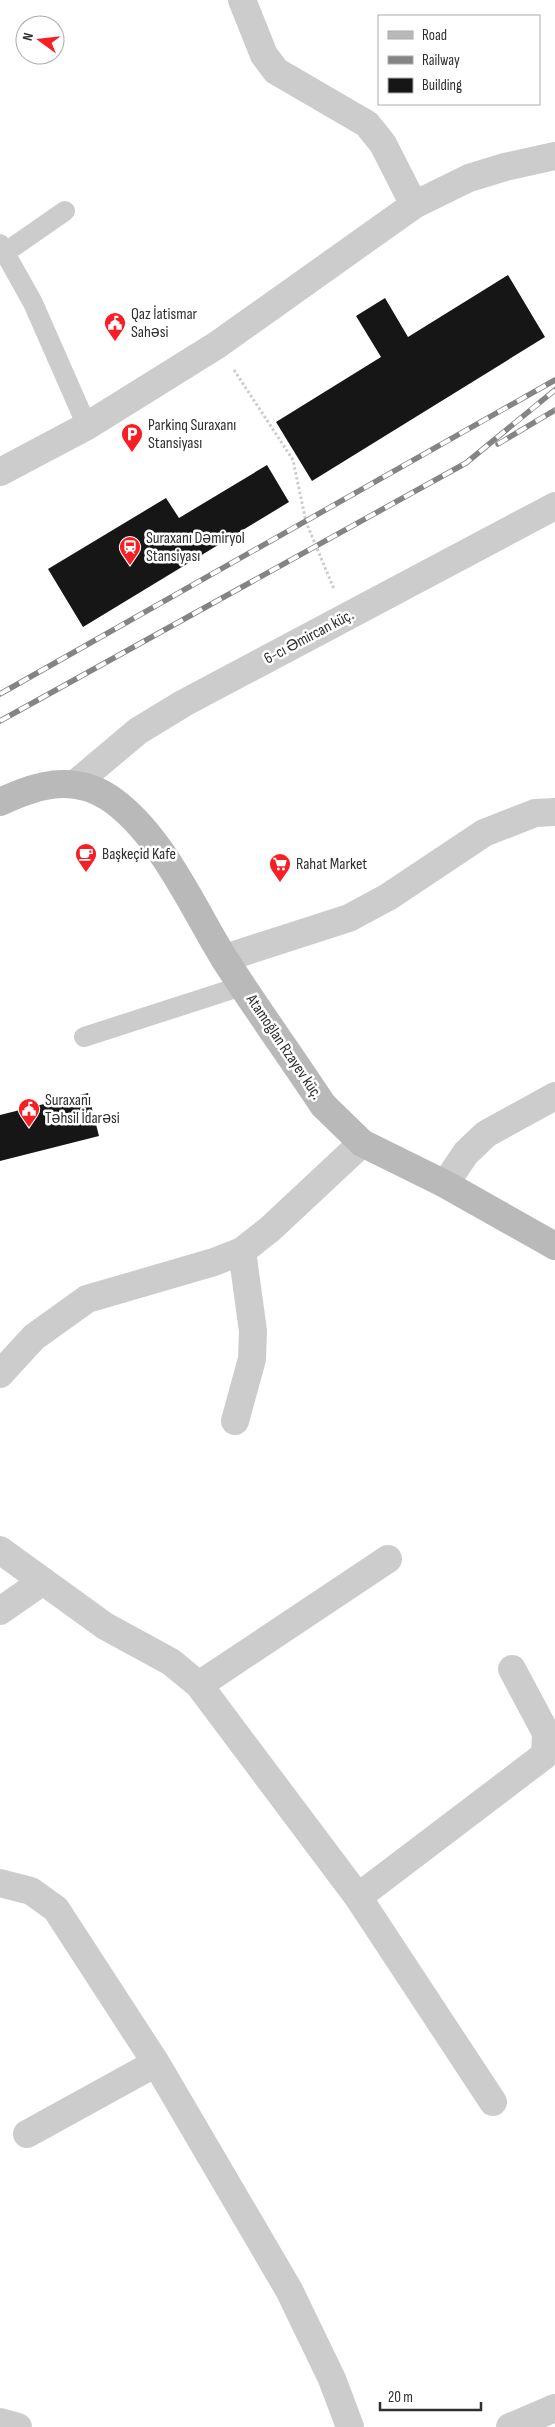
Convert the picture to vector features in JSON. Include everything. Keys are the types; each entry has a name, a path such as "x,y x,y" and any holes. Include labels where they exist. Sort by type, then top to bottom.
{"main road":[{"path":"0,802 46,784 74,784"},
{"name":"Atamoğlan Rzayev küç.","path":"74,784 107,797 133,817 168,862 242,986 323,1105 362,1143 445,1184 555,1246"}],"street":[{"path":"242,0 264,55 276,71 367,124 383,144 414,204"},
{"path":"0,472 87,426 217,345 414,204 469,178 504,167 555,156"},
{"name":"6-cı Əmircan küç.","path":"74,784 145,727 184,703 555,506"},
{"path":"225,958 349,918 388,897 484,833 535,813 555,812"},
{"path":"445,1184 466,1153 486,1134 555,1096"},
{"path":"0,1374 34,1337 87,1299 214,1262 242,1251 270,1229 362,1143"},
{"path":"235,1420 252,1359 253,1331 242,1251"},
{"path":"0,1550 105,1626 171,1662 200,1685 358,1897 492,2102"},
{"path":"200,1685 388,1559"},
{"path":"0,1611 43,1581"},
{"path":"358,1897 545,1755 546,1732 512,1669"},
{"path":"0,1883 31,1891 56,1909 156,2063 289,2290 332,2380 350,2427"},
{"path":"27,2134 156,2063"},
{"path":"510,2427 555,2408"},
{"path":"0,2422 18,2427"}],"lane":[{"path":"64,211 3,248 33,303 87,426"},
{"path":"84,1037 242,986"}],"path":[{"path":"217,345 293,460 306,522 345,617"}],"building":[{"path":"508,275 545,337 312,481 276,422 381,357 356,316 385,298 408,337"},
{"path":"267,465 289,502 83,627 48,569 166,498 179,518"},
{"path":"88,1093 99,1136 0,1161 0,1115"}],"railway":[{"path":"0,694 555,380"},
{"path":"0,721 466,463 555,390"},
{"path":"498,444 555,410"}],"place":[{"name":"Qaz İatismar Sahəsi","path":"115,342"},
{"name":"Parkinq Suraxanı Stansiyası","path":"132,453"},
{"name":"Suraxanı Dəmiryol Stansiyası","path":"130,566"},
{"name":"Başkeçid Kafe","path":"86,873"},
{"name":"Rahat Market","path":"280,883"},
{"name":"Suraxanı Təhsil İdarəsi","path":"29,1128"}]}
